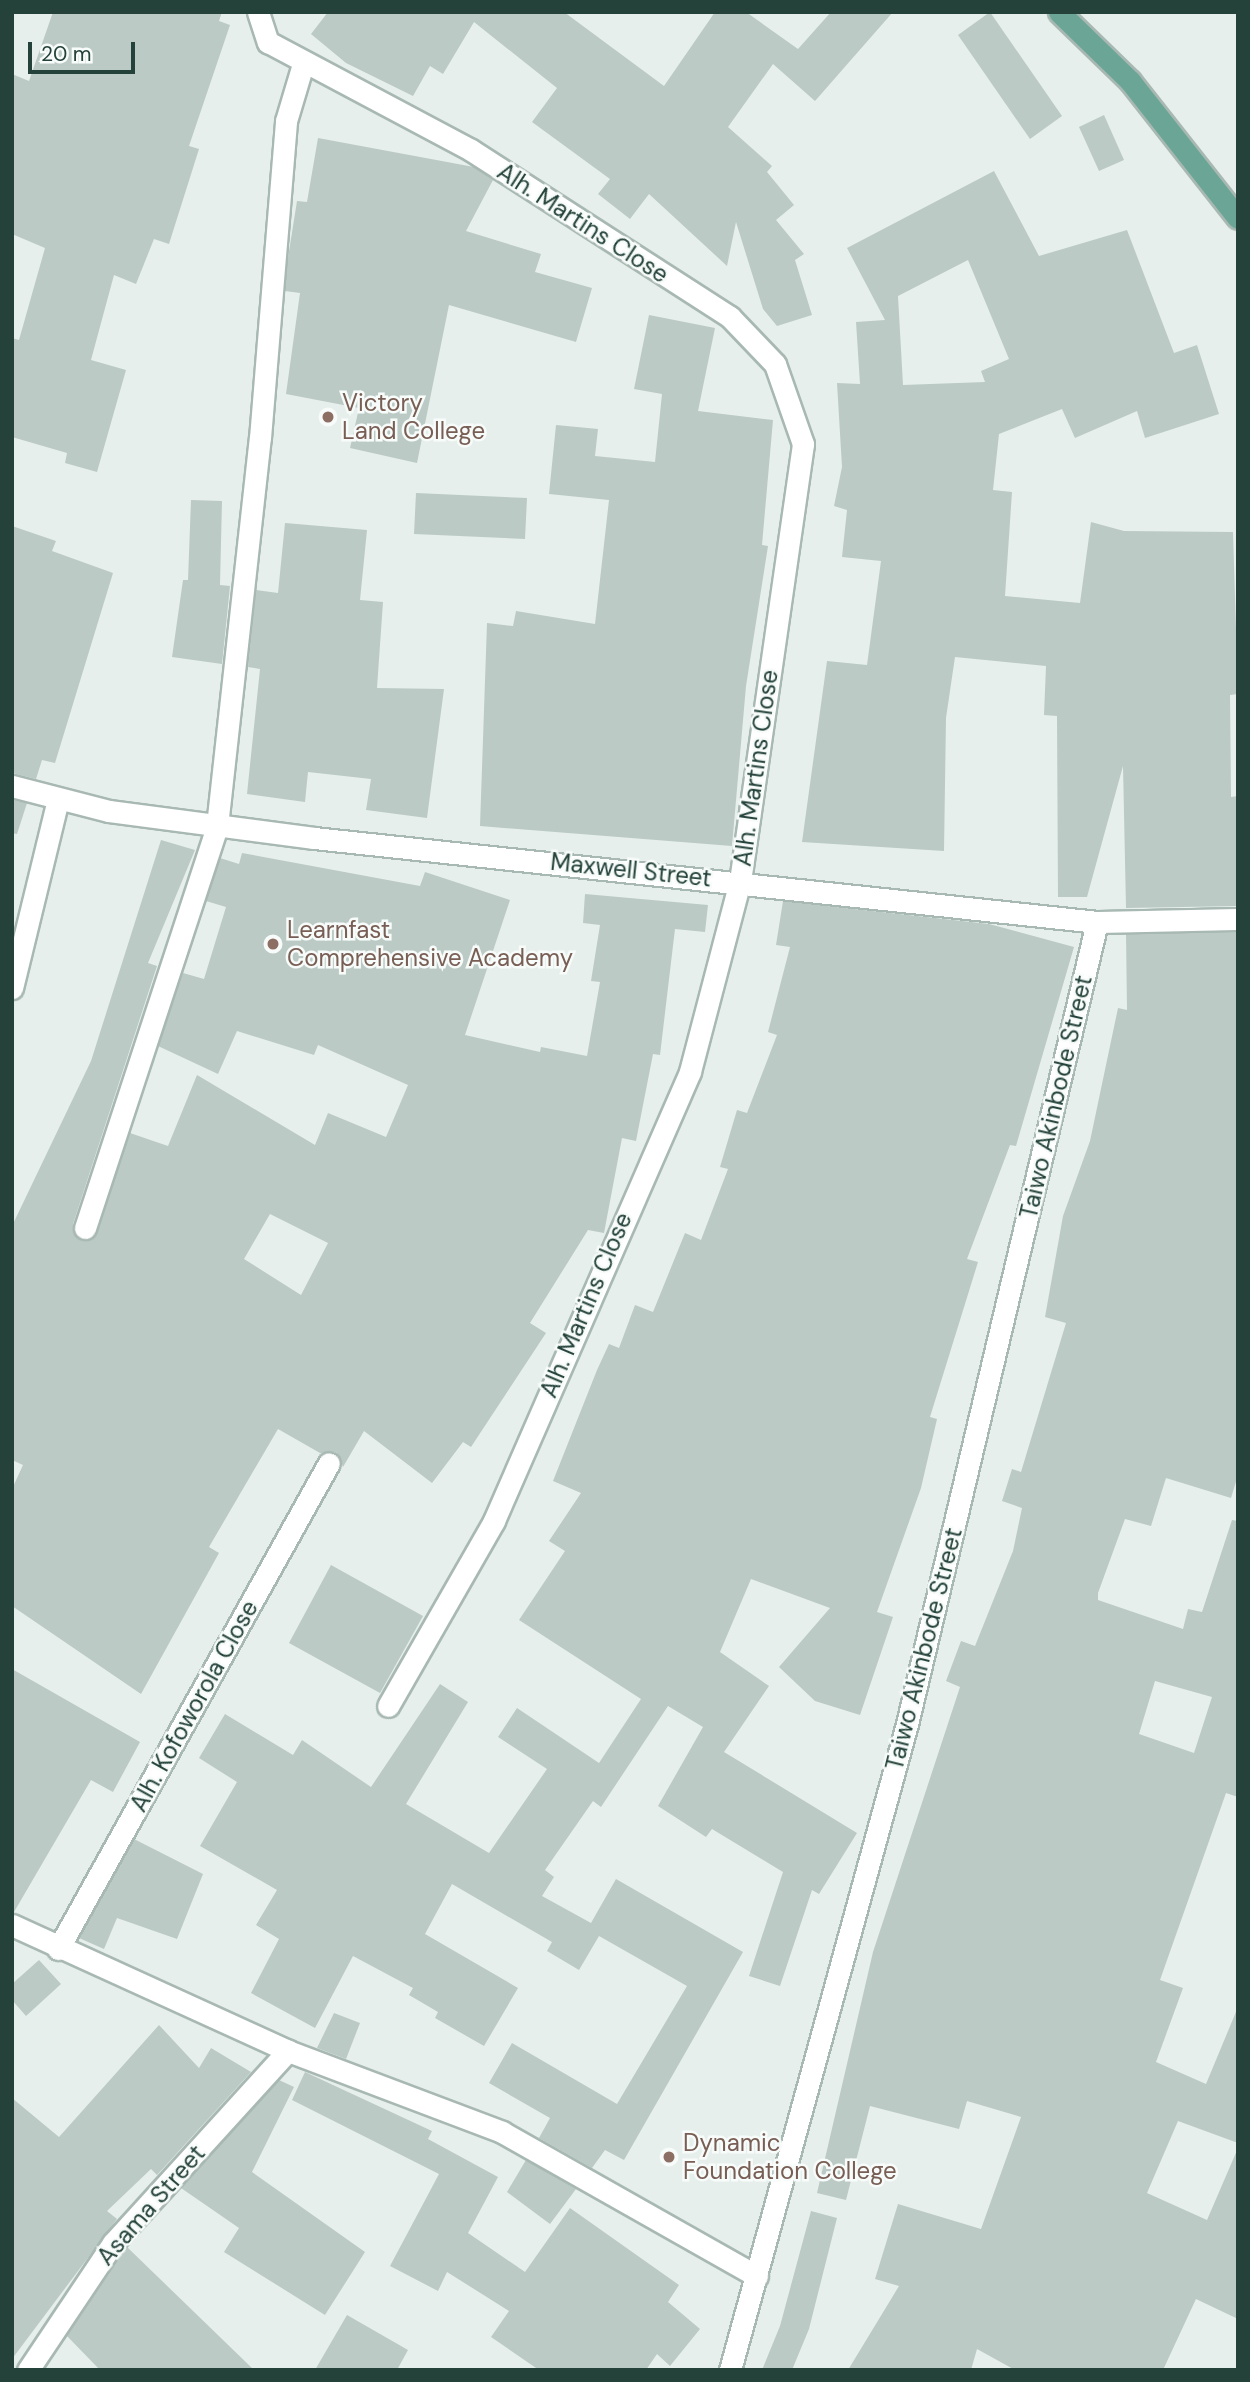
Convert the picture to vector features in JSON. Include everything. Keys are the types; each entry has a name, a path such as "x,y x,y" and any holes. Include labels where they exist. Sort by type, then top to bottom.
{"main road":[{"path":"1059,12 1130,81 1238,218"}],"street":[{"name":"Alh. Martins Close","path":"258,12 268,42 303,64 471,150 730,317 775,364 803,444 740,881 690,1072 494,1521 388,1706"},
{"path":"85,1228 217,827 260,438 286,121 303,64"},
{"name":"Maxwell Street","path":"12,786 108,811 217,827 740,881 1097,922 1238,919"},
{"path":"12,988 64,800"},
{"name":"Taiwo Akinbode Street","path":"730,2370 907,1724 1097,922"},
{"name":"Alh. Kofoworola Close","path":"58,1949 329,1463"},
{"path":"12,1925 58,1949 288,2051 502,2132 757,2276"},
{"name":"Asama Street","path":"27,2370 113,2243 288,2051"}],"building":[{"path":"53,12 222,12 219,21 230,25 189,146 199,149 169,244 154,239 136,284 114,275 91,360 126,370 97,472 65,463 67,453 12,437 12,338 19,340 45,248 12,234 12,74 29,81"},
{"path":"328,12 564,12 664,86 715,12 746,12 798,49 831,12 893,12 815,101 773,64 728,127 772,166 767,172 794,205 776,220 804,254 795,260 812,315 777,326 763,309 736,222 727,266 649,194 630,219 598,194 610,179 532,122 557,88 474,22 443,74 430,66 413,96 346,63 311,34"},
{"path":"990,12 1062,116 1030,139 958,35"},
{"path":"1104,115 1124,160 1099,171 1079,127"},
{"path":"318,138 474,167 493,180 466,231 541,254 535,272 592,288 576,342 449,305 417,463 350,448 359,408 286,394 300,293 285,291 287,264 297,201 307,202"},
{"path":"994,171 1039,256 1127,230 1174,353 1197,345 1219,414 1145,438 1137,411 1075,438 1062,409 999,434 993,490 1012,492 1005,596 1080,603 1091,522 1124,531 1233,532 1238,694 1230,695 1231,797 1238,796 1238,906 1126,908 1123,766 1087,897 1058,897 1057,716 1044,715 1046,666 955,657 946,718 944,851 802,842 827,661 867,665 881,561 842,557 847,510 834,506 842,467 837,383 860,384 856,322 885,320 847,248","holes":["968,260 1009,359 981,371 985,382 903,385 898,296"]},
{"path":"649,315 715,328 698,411 773,420 762,545 768,546 746,686 732,846 480,826 487,623 513,626 516,611 595,624 609,500 549,494 556,425 598,429 595,456 655,462 662,394 634,389"},
{"path":"416,493 527,498 525,539 414,534"},
{"path":"191,500 222,501 220,585 230,586 222,664 172,657 183,580 188,580"},
{"path":"285,523 367,530 360,600 383,602 377,688 444,689 427,818 366,810 371,779 308,772 305,802 247,794 260,669 248,667 256,590 278,593"},
{"path":"12,526 56,541 52,551 113,573 55,763 42,760 36,779 12,773"},
{"path":"12,800 27,803 17,834 12,833"},
{"path":"161,840 195,850 148,963 157,966 73,1224 82,1241 97,1232 130,1133 168,1146 197,1075 315,1145 328,1113 386,1137 408,1085 318,1045 314,1055 237,1031 218,1074 158,1046 183,973 204,979 226,907 206,901 220,858 239,864 242,853 420,886 425,872 510,900 465,1035 540,1052 541,1047 587,1056 600,982 591,981 600,925 583,923 585,894 708,905 705,932 675,929 660,1055 653,1054 636,1141 622,1138 604,1233 588,1230 530,1323 546,1333 471,1447 463,1442 432,1483 364,1431 343,1467 336,1452 320,1453 278,1429 209,1547 219,1553 141,1694 12,1606 12,1489 23,1465 12,1460 12,1226 91,1061","holes":["270,1214 328,1243 301,1295 244,1259"]},
{"path":"783,901 989,924 1074,947 1016,1146 1010,1145 967,1259 978,1262 930,1417 937,1419 921,1488 877,1612 893,1617 860,1715 815,1701 779,1667 830,1608 751,1579 720,1652 769,1686 724,1752 857,1833 819,1894 812,1890 780,1986 749,1976 783,1872 712,1829 706,1837 658,1806 703,1727 668,1706 601,1807 593,1801 545,1870 554,1877 542,1896 591,1923 616,1879 743,1952 624,2160 605,2150 592,2168 539,2138 550,2118 489,2083 512,2043 617,2104 687,1986 599,1936 579,1970 547,1951 552,1942 452,1884 425,1934 518,1988 484,2046 435,2018 438,2012 409,1995 413,1988 353,1956 315,2028 251,1993 279,1939 256,1925 277,1890 200,1846 237,1782 199,1758 225,1714 293,1755 302,1740 371,1787 440,1684 468,1702 406,1804 489,1853 547,1769 498,1737 517,1708 599,1763 641,1699 519,1620 565,1551 549,1541 581,1493 553,1481 609,1344 619,1348 635,1305 653,1312 685,1233 701,1240 728,1169 720,1167 737,1110 747,1113 777,1035 768,1032 790,947 776,945"},
{"path":"1238,932 1238,1475 1231,1498 1166,1478 1151,1526 1125,1519 1098,1593 1098,1600 1183,1629 1188,1609 1202,1612 1232,1520 1238,1521 1238,1797 1226,1793 1160,1980 1183,1988 1156,2062 1206,2084 1238,2007 1238,2143 1178,2121 1147,2193 1207,2220 1238,2148 1238,2319 1196,2299 1163,2370 1015,2370 977,2349 971,2370 848,2370 899,2286 875,2279 898,2204 981,2229 1021,2117 967,2101 959,2129 870,2106 846,2200 817,2193 873,1952 960,1687 946,1681 961,1641 975,1646 1013,1551 1022,1508 1002,1501 1012,1469 1021,1472 1066,1323 1045,1317 1063,1216 1090,1141 1118,1008 1127,1010 1126,934","holes":["1155,1681 1212,1697 1194,1753 1139,1734"]},
{"path":"331,1565 423,1616 380,1693 289,1643"},
{"path":"12,1669 140,1742 113,1792 91,1780 14,1912"},
{"path":"134,1839 203,1874 177,1939 117,1918 104,1949 79,1938"},
{"path":"39,1960 61,1984 26,2016 12,2000 12,1984"},
{"path":"334,2013 360,2023 346,2059 317,2048"},
{"path":"159,2025 199,2068 211,2048 251,2072 157,2175 151,2169 107,2211 117,2219 12,2359 12,2098 59,2137"},
{"path":"305,2072 432,2131 428,2139 498,2177 468,2233 525,2272 570,2208 679,2285 668,2302 700,2329 670,2366 657,2354 646,2370 539,2370 491,2337 509,2311 447,2272 438,2291 390,2266 439,2174 292,2100"},
{"path":"279,2080 294,2087 252,2172 365,2252 325,2315 224,2252 239,2228 181,2188"},
{"path":"526,2160 576,2189 550,2224 507,2192"},
{"path":"811,2211 837,2218 809,2329 792,2370 762,2370 780,2326"},
{"path":"127,2247 254,2370 100,2370 67,2336"},
{"path":"347,2315 408,2350 397,2370 315,2370"}],"place":[{"name":"Victory Land College","path":"328,417"},
{"name":"Learnfast Comprehensive Academy","path":"273,944"},
{"name":"Dynamic Foundation College","path":"669,2157"}]}
